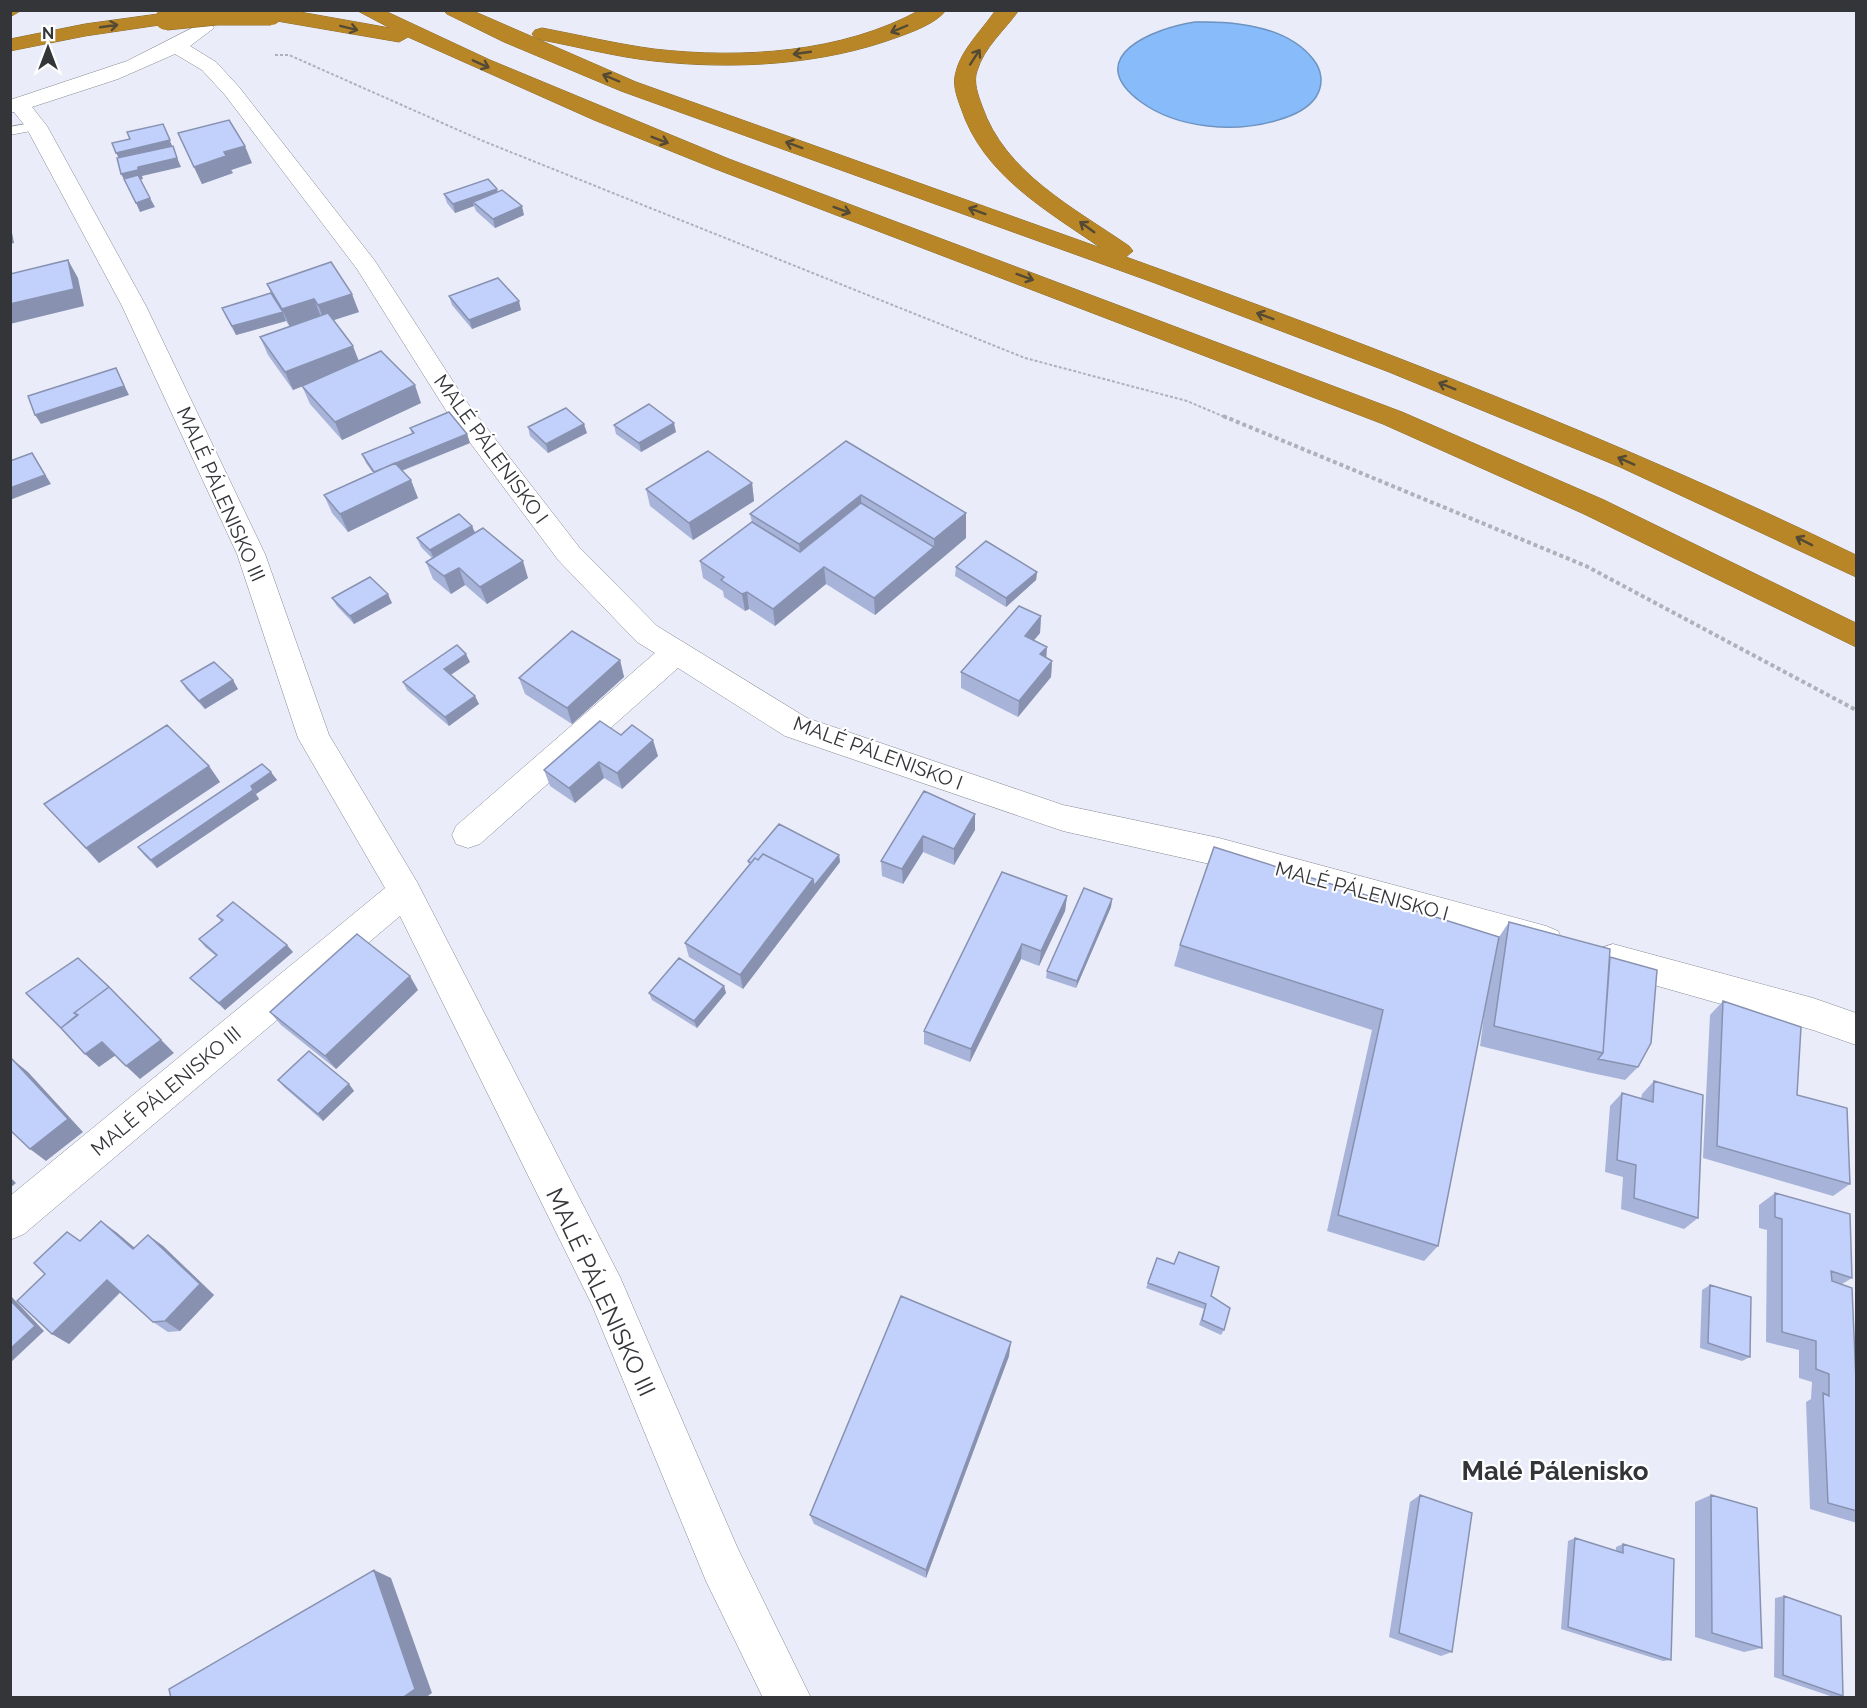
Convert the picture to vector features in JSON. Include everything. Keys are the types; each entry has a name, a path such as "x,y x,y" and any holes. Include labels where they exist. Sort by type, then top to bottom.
{"highway":[{"path":"366,10 427,40 606,119 1330,393 1537,481 1764,588 1857,636"},
{"path":"454,10 631,87 1370,355 1579,440 1790,534 1857,567"},
{"path":"475,21 654,56 728,59 794,54 860,44 903,28 936,10"},
{"path":"1009,10 1002,15 967,69 965,83 971,112 989,146 1021,181 1151,274"},
{"path":"10,45 85,30 216,14 271,14 314,19 356,30 427,40"}],"street":[{"path":"19,117 178,47 204,28"},
{"name":"MALÉ PÁLENISKO I","path":"178,47 209,66 232,91 367,266 456,406 569,554 647,634 796,727 1063,818 1219,852 1813,1014 1857,1029"},
{"name":"MALÉ PÁLENISKO III","path":"19,117 134,306 251,554 314,738 405,892 606,1292 722,1565 788,1698"},
{"path":"468,835 676,652"},
{"name":"MALÉ PÁLENISKO III","path":"10,1221 405,892"}],"path":[{"path":"209,66 249,54 289,56 483,141 1025,358 1187,401 1586,566 1857,710"}],"water":[{"path":"1195,22 1242,24 1274,32 1289,39 1313,59 1321,77 1319,92 1313,101 1294,114 1262,124 1208,126 1172,118 1156,111 1141,102 1124,86 1118,71 1120,58 1130,47 1144,38 1178,25"}],"building":[{"path":"229,120 245,146 224,152 226,156 194,167 178,133"},
{"path":"163,124 170,140 116,153 112,143 130,139 127,132"},
{"path":"173,146 177,158 138,167 138,170 121,174 117,158"},
{"path":"138,175 150,198 136,203 124,179"},
{"path":"488,179 497,189 453,204 444,194"},
{"path":"502,190 522,206 493,219 473,202"},
{"path":"68,260 74,289 10,304 10,274"},
{"path":"331,262 352,294 318,305 314,299 282,309 267,284"},
{"path":"498,278 519,301 469,320 449,296"},
{"path":"271,293 283,312 232,326 222,308"},
{"path":"328,313 353,346 285,372 260,337"},
{"path":"381,351 415,385 335,422 302,386"},
{"path":"116,368 124,386 35,415 28,396"},
{"path":"649,404 674,423 639,443 614,425"},
{"path":"566,408 584,424 546,444 528,427"},
{"path":"449,412 467,434 374,472 362,454 414,433 410,428"},
{"path":"846,441 966,513 934,539 861,495 799,544 750,514"},
{"path":"708,451 752,483 689,523 646,489"},
{"path":"32,453 45,475 10,488 10,461"},
{"path":"395,463 411,480 340,514 324,495"},
{"path":"861,503 934,547 874,598 824,567 773,609 747,592 742,594 721,580 724,577 700,561 752,522 800,552"},
{"path":"459,514 472,526 430,550 417,538"},
{"path":"483,528 523,561 480,587 459,568 444,576 426,562"},
{"path":"986,541 1037,572 1006,598 956,567"},
{"path":"370,577 388,594 350,616 332,598"},
{"path":"1019,606 1041,616 1025,636 1047,647 1040,654 1052,661 1019,701 961,672"},
{"path":"572,631 620,660 567,708 519,678"},
{"path":"457,645 466,654 444,669 475,696 445,717 403,682"},
{"path":"214,662 233,680 199,701 181,681"},
{"path":"600,721 621,735 632,725 653,740 617,773 599,762 569,788 544,770"},
{"path":"167,725 209,766 86,848 44,804"},
{"path":"262,764 271,772 251,786 253,790 151,860 138,847"},
{"path":"924,791 975,814 954,849 923,836 902,869 881,861"},
{"path":"779,824 839,855 814,886 813,879 763,854 758,860 755,858 751,863 748,861"},
{"path":"1214,847 1499,937 1438,1246 1338,1215 1383,1010 1180,945"},
{"path":"763,854 813,879 740,975 685,943 755,858 758,860"},
{"path":"1002,872 1067,896 1041,951 1022,944 971,1049 924,1031"},
{"path":"1084,888 1112,899 1077,981 1047,971"},
{"path":"233,902 287,945 219,1003 190,978 217,955 199,939 223,920 217,916"},
{"path":"1509,922 1610,949 1603,1053 1494,1026"},
{"path":"357,934 410,976 325,1056 270,1012"},
{"path":"1610,957 1657,970 1651,1043 1638,1067 1598,1059 1603,1053"},
{"path":"78,958 109,987 74,1013 77,1015 61,1028 26,993"},
{"path":"679,958 724,986 694,1021 649,993"},
{"path":"109,987 161,1040 126,1066 102,1042 85,1054 61,1028 78,1015 74,1013"},
{"path":"1723,1001 1801,1027 1797,1095 1847,1108 1850,1184 1717,1146"},
{"path":"309,1051 349,1084 318,1114 278,1080"},
{"path":"12,1059 68,1119 30,1149 10,1130 10,1061"},
{"path":"1654,1081 1703,1095 1698,1218 1634,1198 1636,1165 1617,1160 1622,1093 1653,1102"},
{"path":"1775,1193 1850,1214 1852,1278 1831,1271 1832,1281 1852,1288 1857,1404 1857,1511 1828,1503 1823,1393 1829,1396 1829,1374 1816,1369 1816,1341 1782,1332 1782,1219 1775,1217"},
{"path":"101,1221 133,1249 148,1235 200,1284 165,1321 153,1322 107,1280 52,1334 17,1301 45,1274 34,1263 67,1232 80,1241"},
{"path":"1179,1252 1219,1267 1211,1296 1230,1308 1224,1330 1202,1320 1206,1304 1148,1283 1157,1258 1174,1264"},
{"path":"1710,1285 1751,1297 1750,1357 1708,1343"},
{"path":"901,1296 1011,1342 926,1570 810,1515"},
{"path":"10,1300 35,1326 10,1349"},
{"path":"1420,1495 1472,1513 1452,1652 1399,1633"},
{"path":"1711,1495 1757,1508 1762,1648 1712,1633"},
{"path":"1575,1538 1623,1553 1623,1544 1674,1559 1671,1660 1568,1627"},
{"path":"374,1570 415,1689 402,1698 171,1698 169,1689"},
{"path":"1784,1596 1841,1616 1843,1696 1783,1675"}],"district":[{"name":"Malé Pálenisko","path":"1555,1471"}]}
